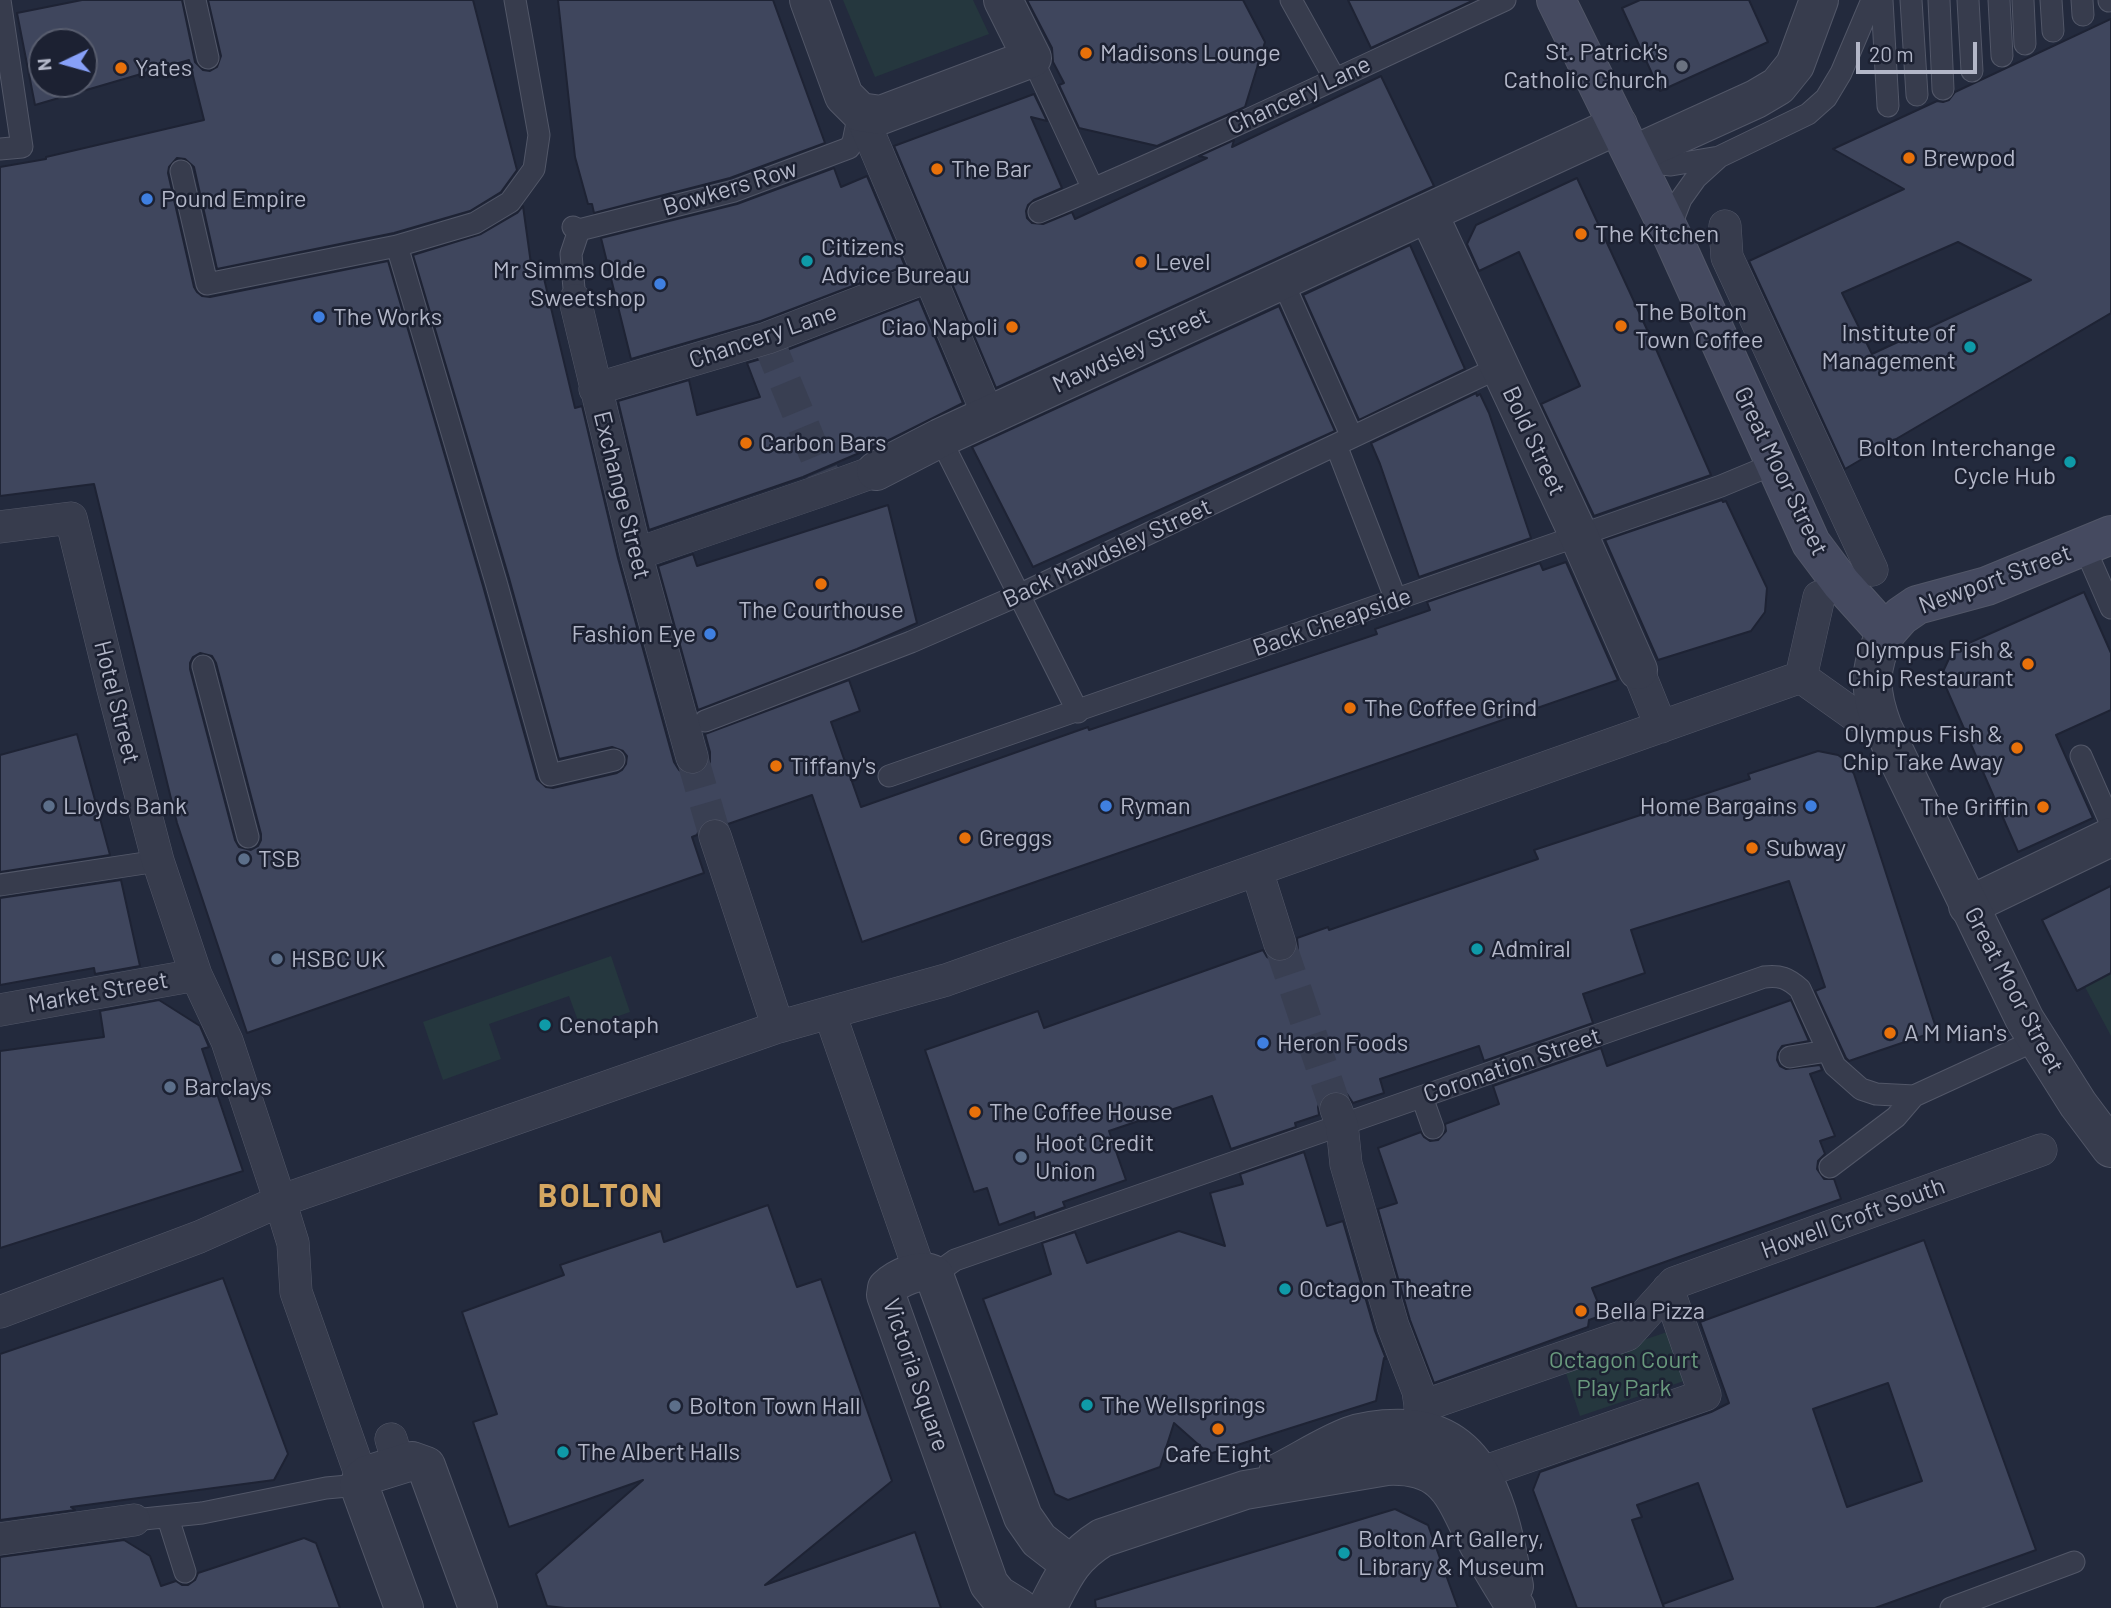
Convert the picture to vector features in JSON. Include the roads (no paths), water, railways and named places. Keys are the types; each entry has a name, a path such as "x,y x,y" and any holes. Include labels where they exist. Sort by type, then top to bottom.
{"main road":[{"name":"Great Moor Street","path":"1556,0 1669,230 1811,543 1822,560 1886,632"},
{"name":"Newport Street","path":"1886,632 1900,616 1917,606 1987,586 2097,541"}],"street":[{"path":"809,0 844,96 860,112 988,415"},
{"path":"860,112 881,115 1032,58 1003,0"},
{"name":"Mawdsley Street","path":"636,554 876,471 988,415 1428,213 1629,147 1756,99 1778,86 1795,65 1819,0"},
{"name":"Bold Street","path":"1428,213 1579,536 1638,670"},
{"path":"1725,226 1727,257 1872,570"},
{"name":"Chancery Lane","path":"595,389 767,338 929,276"},
{"name":"Exchange Street","path":"575,300 636,554 693,735"},
{"name":"Hotel Street","path":"0,527 71,518 159,861 196,975 227,1041 293,1243 296,1292 360,1482"},
{"path":"1801,677 1819,597"},
{"name":"Great Moor Street","path":"1886,632 1876,653 1872,678 1874,705 1883,728 2036,1040 2095,1129 2111,1148"},
{"path":"1638,670 1661,727"},
{"path":"1801,677 1853,714 1874,705"},
{"path":"0,1312 200,1237 279,1201 778,1027 946,980 1801,677"},
{"path":"715,836 778,1027"},
{"path":"1968,906 2111,837"},
{"path":"1257,871 1280,944"},
{"name":"Market Street","path":"0,1010 196,975"},
{"path":"830,1014 927,1273"},
{"path":"1339,1117 1346,1164 1393,1326 1418,1391 1422,1419 1458,1448 1480,1474 1491,1494 1505,1539 1517,1608"},
{"name":"Howell Croft South","path":"1047,1608 1070,1564 1085,1549 1102,1538 1245,1490 1350,1436 1422,1419 1627,1335 1674,1283 2040,1150"},
{"name":"Victoria Square","path":"1019,1608 998,1595 989,1584 886,1295 887,1288 894,1281 927,1273 1023,1517 1039,1540 1070,1564"},
{"path":"1480,1474 1706,1395 1668,1289"},
{"path":"404,1608 360,1482 395,1452 426,1466 478,1608"},
{"name":"Howell Croft South","path":"1245,1490 1387,1466 1421,1468 1443,1482 1458,1500 1479,1546 1517,1608"},
{"path":"0,1539 134,1520"}],"lane":[{"path":"0,0 22,147 0,149"},
{"path":"195,0 208,58"},
{"path":"181,171 207,284 397,246 475,223 510,202 534,169 539,135 515,0"},
{"path":"1292,0 1335,79"},
{"name":"Chancery Lane","path":"1039,212 1505,0"},
{"path":"1629,147 1671,165 1719,157 1808,114 1826,98 1841,73 1872,0"},
{"path":"1882,0 1888,106"},
{"path":"1911,0 1917,95"},
{"path":"1939,0 1943,89"},
{"path":"1968,0 1972,71"},
{"path":"1999,0 2002,56"},
{"path":"2023,0 2025,44"},
{"path":"2051,0 2053,31"},
{"path":"1032,58 1093,189"},
{"name":"Bowkers Row","path":"576,229 734,191 849,148 860,112"},
{"path":"1669,230 1681,199 1696,178 1719,157"},
{"name":"Exchange Street","path":"575,300 571,254 576,229"},
{"path":"397,246 550,775 614,760"},
{"path":"1282,280 1344,441 1396,600"},
{"name":"Back Mawdsley Street","path":"693,735 1019,595 1500,367"},
{"path":"940,438 1078,712"},
{"name":"Back Cheapside","path":"889,776 1721,486 1774,464"},
{"path":"2097,541 2111,608"},
{"path":"203,666 248,837"},
{"path":"2081,756 2111,824"},
{"path":"0,885 159,861"},
{"name":"Coronation Street","path":"927,1273 955,1260 1339,1117 1422,1097 1764,977 1779,975 1791,980 1800,989 1835,1066 1861,1088 1876,1094 1914,1096 2036,1040"},
{"path":"1790,1057 1827,1051"},
{"path":"1830,1167 1896,1117 1914,1096"},
{"path":"1422,1097 1433,1128"},
{"path":"134,1520 202,1513 360,1482"},
{"path":"168,1518 184,1572"},
{"path":"1951,1608 2074,1562"}],"tunnel":[{"path":"767,338 829,488"},
{"path":"692,757 715,836"},
{"path":"1280,944 1336,1109"}],"place":[{"name":"Madisons Lounge","path":"1086,53"},
{"name":"St. Patrick's Catholic Church","path":"1682,66"},
{"name":"Yates","path":"121,68"},
{"name":"Brewpod","path":"1909,158"},
{"name":"The Bar","path":"937,169"},
{"name":"Pound Empire","path":"147,199"},
{"name":"The Kitchen","path":"1581,234"},
{"name":"Citizens Advice Bureau","path":"807,261"},
{"name":"Level","path":"1141,262"},
{"name":"Mr Simms Olde Sweetshop","path":"660,284"},
{"name":"The Works","path":"319,317"},
{"name":"The Bolton Town Coffee","path":"1621,326"},
{"name":"Ciao Napoli","path":"1012,327"},
{"name":"Institute of Management","path":"1970,347"},
{"name":"Carbon Bars","path":"746,443"},
{"name":"Bolton Interchange Cycle Hub","path":"2070,462"},
{"name":"The Courthouse","path":"821,584"},
{"name":"Fashion Eye","path":"710,634"},
{"name":"Olympus Fish & Chip Restaurant","path":"2028,664"},
{"name":"The Coffee Grind","path":"1350,708"},
{"name":"Olympus Fish & Chip Take Away","path":"2017,748"},
{"name":"Tiffany's","path":"776,766"},
{"name":"Lloyds Bank","path":"49,806"},
{"name":"Ryman","path":"1106,806"},
{"name":"Home Bargains","path":"1811,806"},
{"name":"The Griffin","path":"2043,807"},
{"name":"Greggs","path":"965,838"},
{"name":"Subway","path":"1752,848"},
{"name":"TSB","path":"244,859"},
{"name":"Admiral","path":"1477,949"},
{"name":"HSBC UK","path":"277,959"},
{"name":"Cenotaph","path":"545,1025"},
{"name":"A M Mian's","path":"1890,1033"},
{"name":"Heron Foods","path":"1263,1043"},
{"name":"Barclays","path":"170,1087"},
{"name":"The Coffee House","path":"975,1112"},
{"name":"Hoot Credit Union","path":"1021,1157"},
{"name":"Octagon Theatre","path":"1285,1289"},
{"name":"Bella Pizza","path":"1581,1311"},
{"name":"The Wellsprings","path":"1087,1405"},
{"name":"Bolton Town Hall","path":"675,1406"},
{"name":"Cafe Eight","path":"1218,1429"},
{"name":"The Albert Halls","path":"563,1452"},
{"name":"Bolton Art Gallery, Library & Museum","path":"1344,1553"}],"district":[{"name":"BOLTON","path":"601,1196"}],"park label":[{"name":"Octagon Court Play Park","path":"1624,1374"}]}
